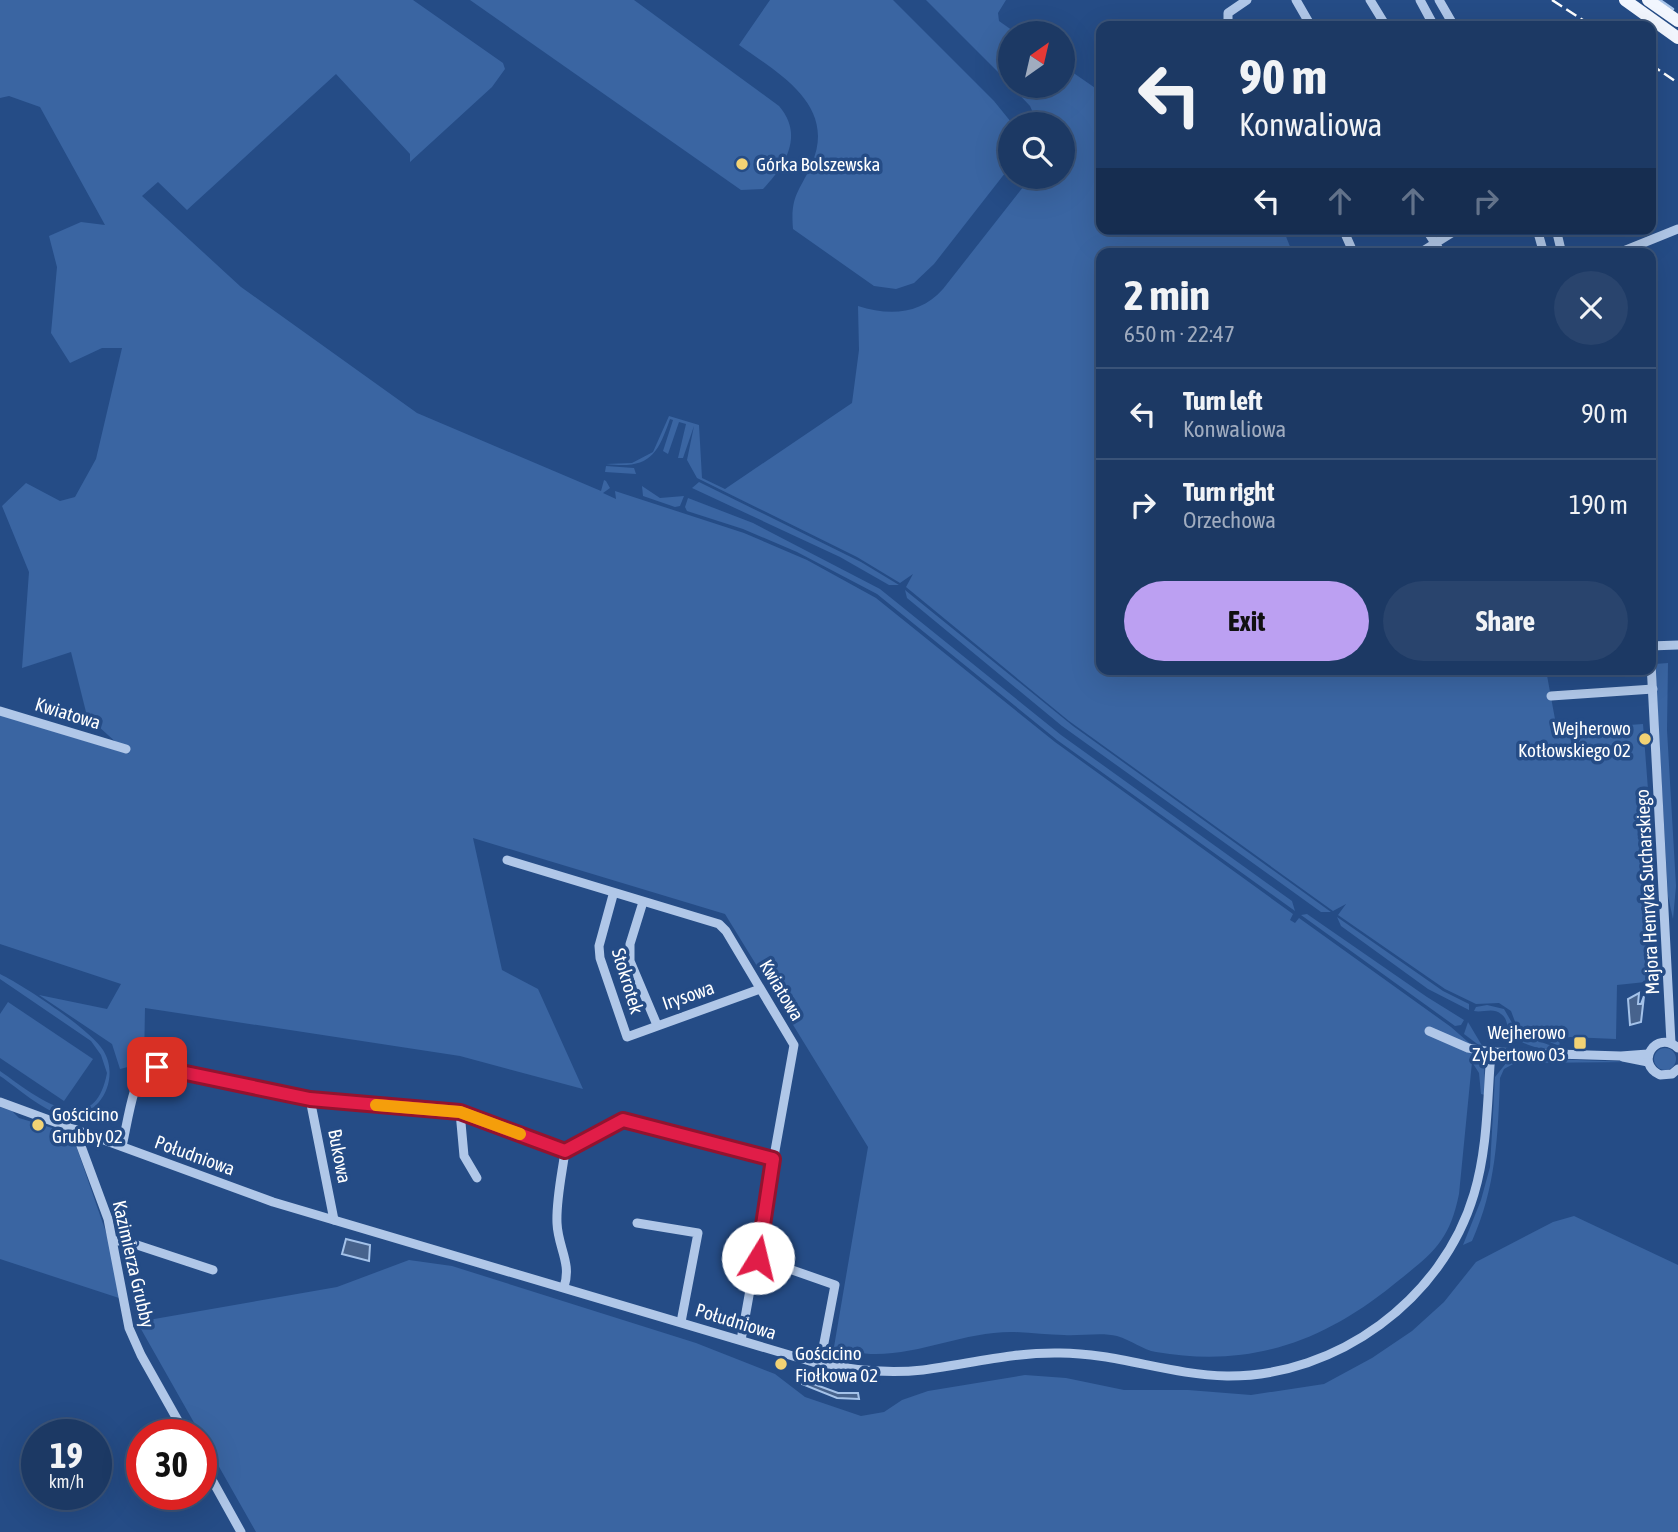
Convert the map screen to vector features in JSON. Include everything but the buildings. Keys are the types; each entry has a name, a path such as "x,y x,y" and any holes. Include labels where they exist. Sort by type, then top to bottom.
{"main road":[{"path":"1625,0 1654,21"},
{"path":"1648,0 1678,21"},
{"path":"1656,22 1678,38"}],"street":[{"path":"1228,21 1228,13 1247,0"},
{"path":"1296,0 1308,21"},
{"path":"1370,0 1383,21"},
{"path":"1420,0 1431,21"},
{"path":"1439,0 1451,21"},
{"path":"1631,248 1678,229"},
{"path":"1429,235 1437,248"},
{"path":"1428,248 1448,235"},
{"path":"1656,645 1678,645"},
{"name":"Majora Henryka Sucharskiego","path":"1652,675 1671,1044"},
{"path":"1551,696 1653,689"},
{"name":"Kwiatowa","path":"0,711 126,749"},
{"name":"Kwiatowa","path":"507,860 613,895 719,924 726,930 794,1045 758,1258 741,1340"},
{"name":"Stokrotek","path":"613,895 598,946 627,1037"},
{"path":"643,902 630,944 630,961 657,1025"},
{"name":"Irysowa","path":"627,1037 760,989"},
{"path":"1429,1031 1471,1049 1491,1052 1648,1058"},
{"path":"1648,1058 1654,1045 1671,1044"},
{"name":"Południowa","path":"0,1102 273,1202 820,1364 864,1371 904,1371 1021,1354 1064,1353 1207,1375 1245,1375 1284,1368 1343,1348 1399,1310 1441,1261 1467,1214 1485,1151 1491,1052"},
{"path":"1648,1058 1657,1074 1676,1075"},
{"path":"122,1146 137,1081 144,1069 150,1066 310,1099 460,1112 565,1151 623,1120 773,1159"},
{"name":"Bukowa","path":"310,1099 334,1220"},
{"path":"460,1112 464,1156 477,1178"},
{"name":"Kazimierza Grubby","path":"84,1132 81,1146 102,1197 131,1334 178,1419"},
{"path":"565,1151 557,1220 558,1238 569,1272 565,1287"},
{"path":"637,1223 698,1233 681,1322"},
{"path":"113,1241 125,1241 213,1270"},
{"path":"758,1258 835,1285 820,1364"},
{"path":"217,1489 241,1532"}],"shaded area":[{"path":"0,0 413,0 503,63 505,69 492,87 410,162 410,154 336,74 187,210 158,182 142,196 241,287 417,413 601,491 604,480 610,488 603,493 616,499 615,491 744,533 807,560 876,598 1055,742 1293,914 1290,920 1295,923 1299,918 1451,1027 1484,1056 1485,1095 1481,1094 1479,1073 1472,1062 1459,1194 1450,1225 1436,1247 1393,1285 1339,1322 1311,1336 1253,1353 1190,1356 1151,1351 1111,1335 1011,1332 967,1337 923,1348 879,1354 857,1353 834,1347 868,1147 725,914 473,838 502,970 538,989 583,1089 460,1056 145,1008 144,1063 120,1069 112,1044 39,995 107,1009 121,984 0,944 0,715 129,754 87,716 71,652 22,668 29,572 2,506 26,483 60,501 75,497 96,459 122,348 102,348 70,363 51,333 57,267 49,236 81,222 105,225 40,107 9,96 0,98"},
{"path":"470,0 634,0 779,106 790,128 791,139 785,160 763,189 741,190"},
{"path":"770,0 893,0 1003,112 998,112 998,182 934,264 914,283 896,289 874,286 793,229 795,200 812,163 818,142 817,124 800,93 786,79 739,45"},
{"path":"926,0 1006,0 998,13 998,72"},
{"path":"1075,74 1096,89 1096,235 1285,235 1291,248 1096,248 1096,675 1547,675 1557,730 1643,724 1655,881 1655,981 1617,985 1616,1039 1570,1037 1559,1040 1560,1046 1525,1033 1517,1027 1511,1011 1499,1003 1476,1004 1445,989 1338,915 1346,904 1333,911 1069,721 906,587 913,574 900,583 857,557 697,478 687,460 694,426 683,458 678,458 686,424 679,422 668,454 663,451 673,420 670,419 660,443 649,458 632,464 606,464 632,463 653,452 669,416 699,425 702,478 725,489 852,403 859,350 858,306 892,312 924,304 943,289 1022,189 1075,189 1075,112 1033,112 1022,98 1075,98"},
{"path":"606,466 634,468 636,474 605,472"},
{"path":"699,482 861,562 899,585 889,585 840,557 692,488"},
{"path":"642,486 660,498 684,496 680,506 675,507 643,496"},
{"path":"688,498 753,523 880,589 1061,735 1292,901 1295,911 1057,740 877,594 797,552 743,529 687,511 685,507"},
{"path":"905,590 1073,726 1331,912 1321,912 1062,726 907,598"},
{"path":"1668,663 1667,730 1676,886 1673,919 1668,896 1656,664"},
{"path":"1307,914 1464,1020 1461,1025 1455,1026 1301,915"},
{"path":"1337,917 1443,991 1469,1004 1469,1010 1428,989 1341,926"},
{"path":"0,974 71,1020 103,1050 110,1073 108,1084 104,1095 88,1111 77,1115 56,1113 0,1076 0,1071 44,1101 60,1108 75,1110 89,1107 100,1095 107,1073 101,1055 91,1041 0,979"},
{"path":"1639,993 1638,1004 1641,1004 1644,996 1641,1022 1630,1025 1628,999"},
{"path":"8,1002 93,1059 64,1101 0,1058 0,1014"},
{"path":"1487,1005 1504,1009 1515,1028 1525,1036 1560,1049 1539,1048 1524,1043 1513,1035 1504,1017 1498,1012 1474,1011 1476,1007"},
{"path":"1468,1022 1484,1049 1464,1034"},
{"path":"1665,1048 1673,1051 1676,1059 1673,1067 1665,1070 1657,1067 1654,1059 1657,1051"},
{"path":"1522,1058 1631,1062 1515,1063 1504,1069 1500,1078 1497,1141 1491,1181 1472,1241 1463,1245 1481,1200 1490,1167 1495,1077 1507,1062"},
{"path":"0,1107 12,1111 19,1118 72,1134 110,1244 119,1298 0,1259"},
{"path":"1574,1216 1678,1265 1678,1532 256,1532 217,1463 217,1419 192,1419 137,1322 337,1287 409,1260 452,1266 696,1343 775,1374 805,1397 861,1416 884,1412 902,1400 928,1391 1025,1375 1066,1378 1124,1390 1188,1390 1251,1395 1324,1384 1372,1358 1412,1331 1444,1302 1476,1262 1553,1222"},
{"path":"346,1239 370,1245 369,1261 342,1254"},
{"path":"800,1379 838,1393 858,1393 859,1399 837,1398 802,1384"}],"waterway":[{"path":"1660,0 1673,9"}],"railway":[{"path":"1552,0 1584,21"},
{"path":"1656,68 1678,83"}],"slow traffic":[{"path":"376,1105 460,1112 520,1134"}],"place":[{"name":"Górka Bolszewska","path":"742,164"},
{"name":"Wejherowo Kotłowskiego 02","path":"1645,739"},
{"name":"Wejherowo Zybertowo 03","path":"1580,1043"},
{"name":"Gościcino Grubby 02","path":"38,1125"},
{"name":"Gościcino Fiołkowa 02","path":"781,1364"}],"route":[{"path":"157,1067 310,1099 460,1112 565,1151 623,1120 773,1159 758,1258"}]}
